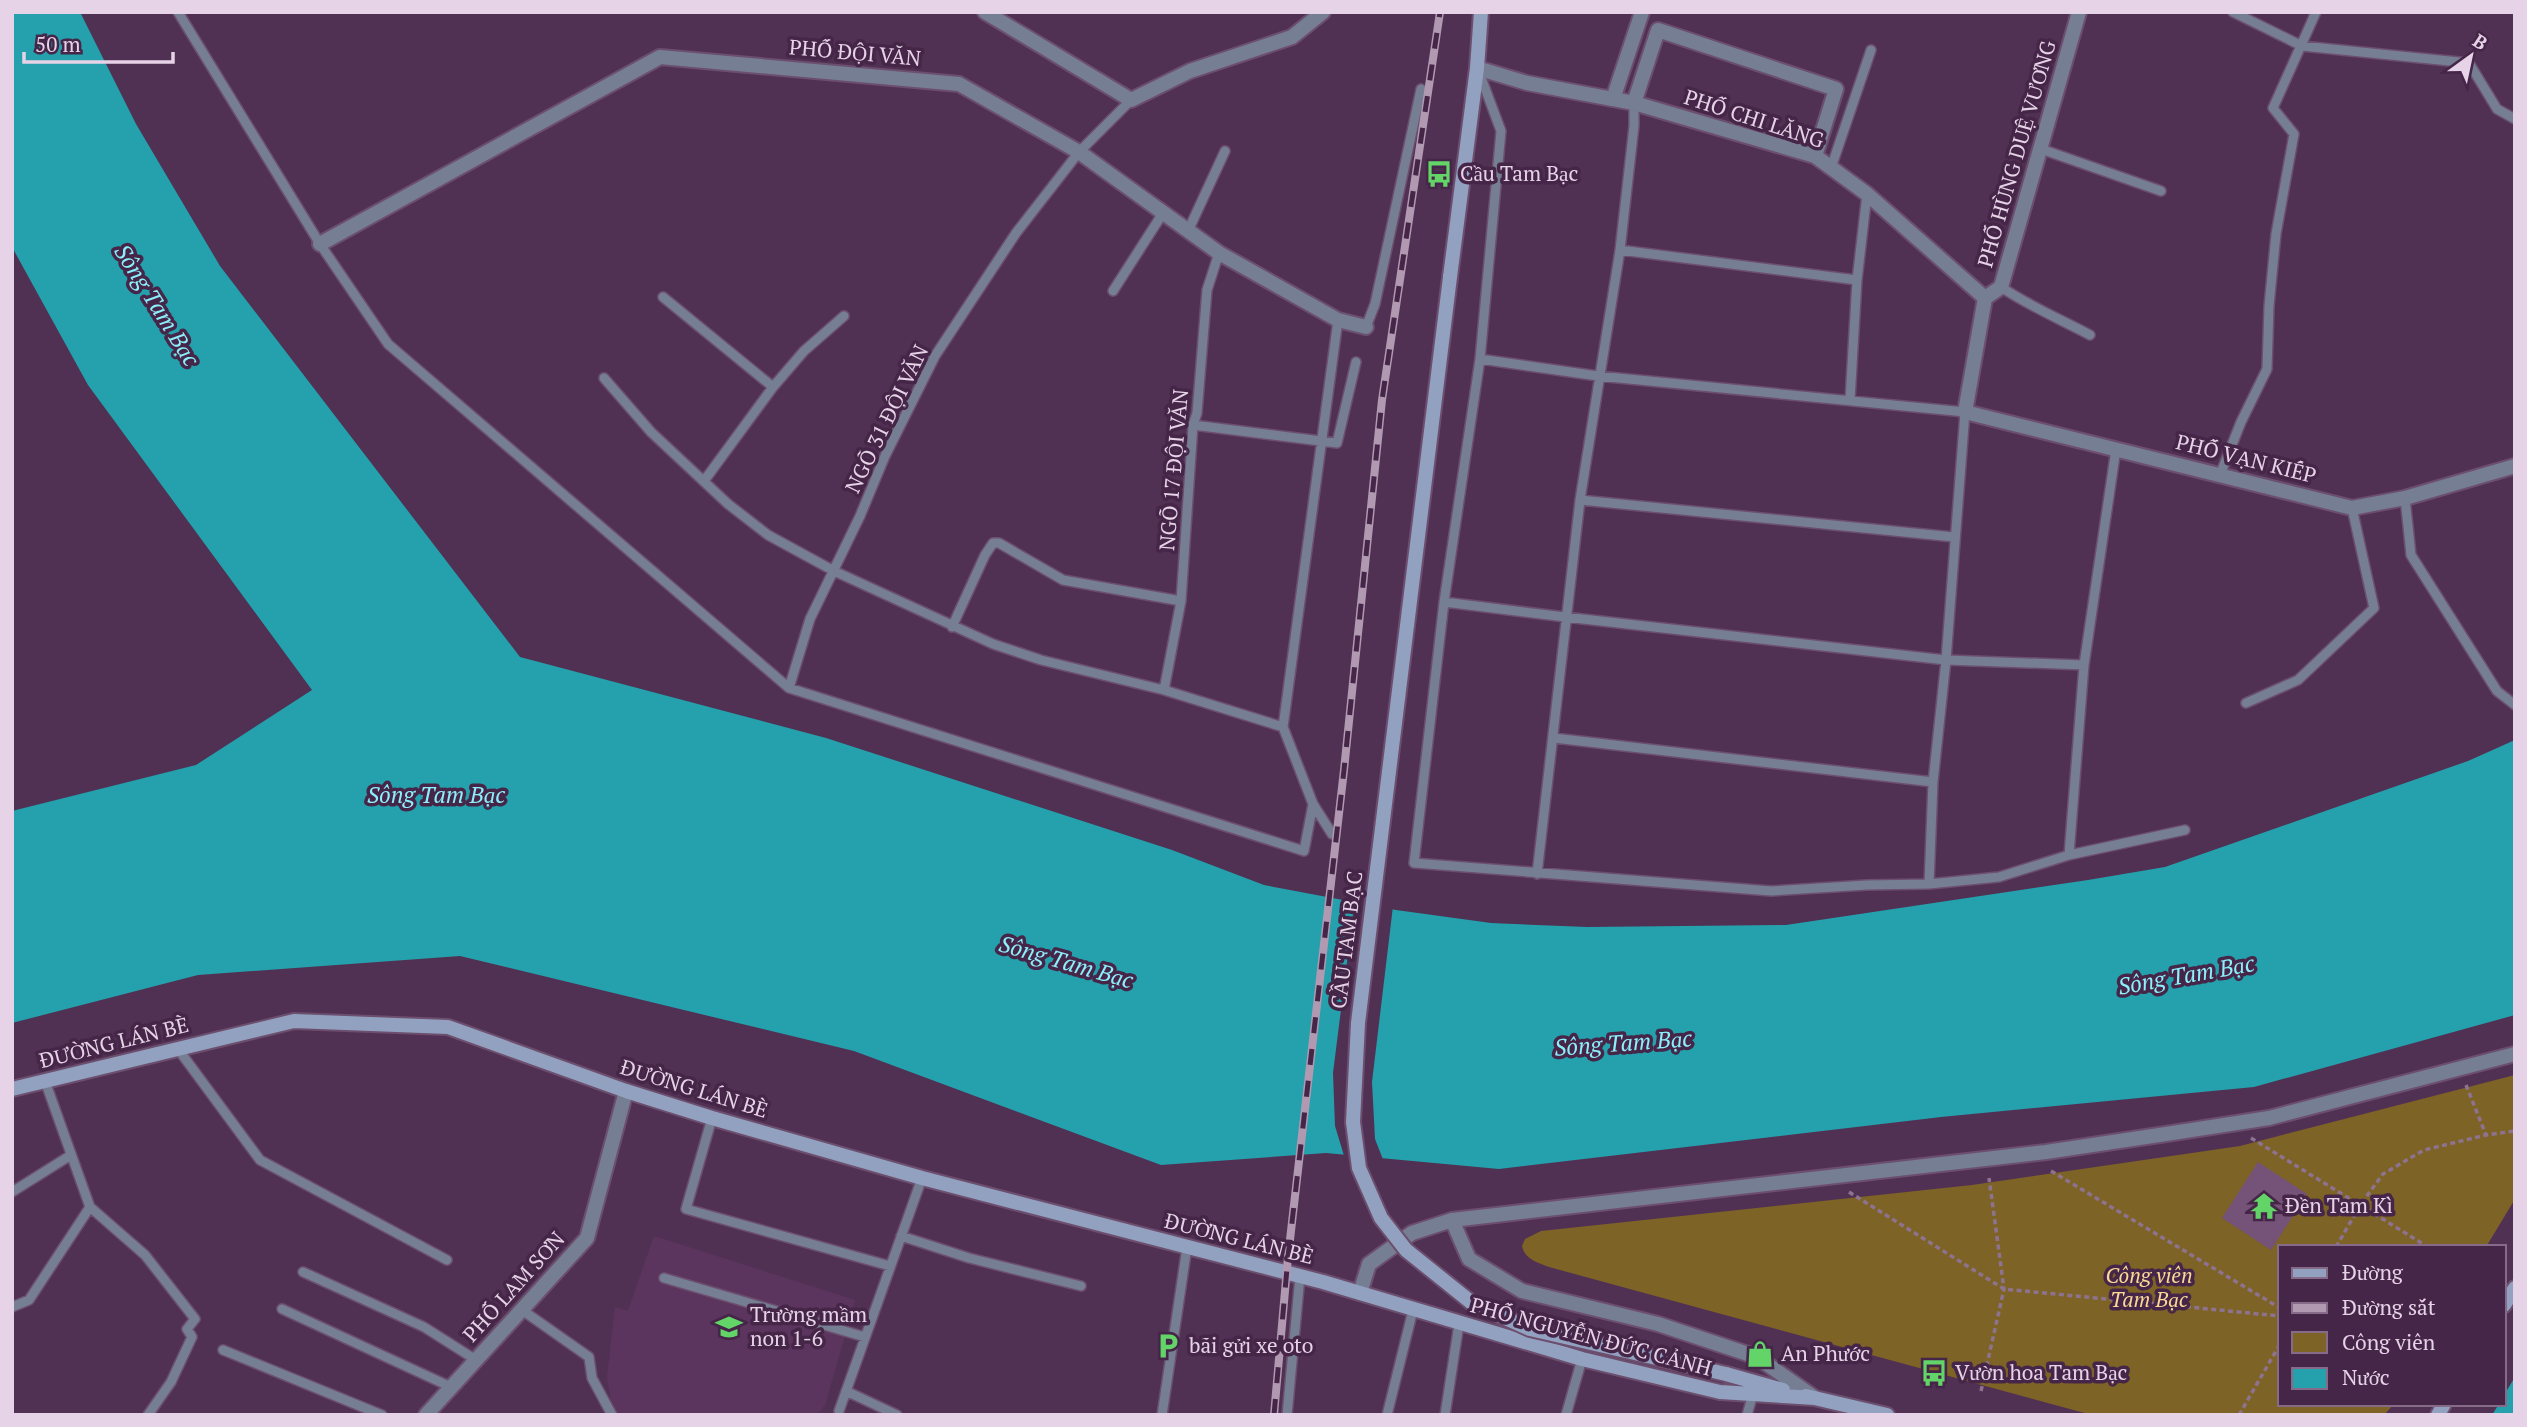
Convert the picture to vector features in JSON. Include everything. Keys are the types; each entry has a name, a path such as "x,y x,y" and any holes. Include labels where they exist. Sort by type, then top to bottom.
{"main road":[{"name":"CẦU TAM BẠC","path":"1482,12 1358,1023 1353,1122 1359,1168 1381,1218 1406,1250 1472,1303 1531,1329 1726,1374"},
{"name":"ĐƯỜNG LÁN BÈ","path":"12,1089 294,1021 448,1027 626,1091 712,1118 922,1178 1360,1293"},
{"name":"PHỐ NGUYỄN ĐỨC CẢNH","path":"1360,1293 1582,1359 1720,1392 1815,1398"},
{"name":"PHỐ NGUYỄN ĐỨC CẢNH","path":"1726,1374 1887,1415"}],"street":[{"path":"985,12 1004,18 1131,100 1189,71 1292,37 1323,12"},
{"path":"1613,99 1642,12"},
{"name":"PHỐ HÙNG DUỆ VƯƠNG","path":"1985,298 2001,287 2079,12"},
{"path":"1634,103 1658,30 1836,89 1815,156"},
{"name":"PHỐ ĐỘI VĂN","path":"320,244 660,57 959,84 1079,152 1219,253 1338,320 1366,327"},
{"name":"PHỐ CHI LĂNG","path":"1477,68 1527,83 1634,103 1815,156 1867,194 1985,298"},
{"path":"1965,412 1985,298"},
{"name":"PHỐ VẠN KIẾP","path":"1965,412 2352,508 2405,498 2515,466"},
{"path":"1360,1293 1369,1264 1412,1233 1452,1220 2046,1152 2269,1118 2515,1054"},
{"name":"PHỐ LAM SƠN","path":"431,1413 451,1387 587,1238 626,1091"},
{"path":"1452,1220 1469,1259 1522,1291 1658,1324 1757,1357 1815,1398"}],"lane":[{"path":"178,12 320,244 388,344 789,688 1304,851 1313,804"},
{"path":"2233,12 2302,46 2469,62 2497,109 2515,118"},
{"path":"2220,475 2241,422 2267,369 2269,306 2276,234 2294,134 2273,108 2316,12"},
{"path":"1831,168 1871,50"},
{"path":"1477,68 1502,131 1480,359 1444,601 1414,863 1771,891 1929,884 1999,877 2069,855 2185,830"},
{"path":"1366,327 1375,304 1421,89"},
{"name":"NGÕ 31 ĐỘI VĂN","path":"789,688 810,619 934,356 1016,233 1079,152 1131,100"},
{"path":"1537,874 1580,500 1620,250 1634,126 1634,103"},
{"path":"2040,149 2161,191"},
{"path":"1188,231 1225,151"},
{"path":"1850,400 1857,280 1867,194"},
{"path":"1113,291 1163,213"},
{"path":"1620,250 1857,280"},
{"name":"NGÕ 17 ĐỘI VĂN","path":"1164,690 1181,601 1193,425 1197,413 1207,290 1219,253"},
{"path":"2001,287 2023,302 2090,335"},
{"path":"663,297 773,387"},
{"path":"704,481 773,387 804,351 844,316"},
{"path":"1332,834 1313,804 1283,727 1338,320"},
{"path":"1480,359 1598,376 1965,412 1946,660 1933,782 1929,884"},
{"path":"1193,425 1337,443 1356,362"},
{"path":"604,378 651,432 728,504 768,535 834,571 993,644 1041,660 1164,690 1283,727"},
{"path":"2069,855 2084,665 2116,449"},
{"path":"2405,498 2411,555 2497,691 2515,705"},
{"path":"1580,500 1954,537"},
{"path":"2246,704 2298,680 2374,608 2352,508"},
{"path":"951,627 993,543 999,543 1063,580 1181,601"},
{"path":"1444,601 1946,660 2084,665"},
{"path":"1554,738 1933,782"},
{"path":"178,1049 260,1160 447,1260"},
{"path":"45,1081 89,1207 145,1255 195,1319 187,1329 192,1337 171,1382 148,1415"},
{"path":"712,1118 686,1209 890,1266"},
{"path":"12,1192 71,1155"},
{"path":"839,1411 922,1178"},
{"path":"12,1307 29,1300 89,1207"},
{"path":"901,1236 969,1258 1081,1286"},
{"path":"1162,1415 1187,1247"},
{"path":"303,1272 424,1326 476,1360"},
{"path":"1287,1415 1300,1276"},
{"path":"664,1278 865,1337"},
{"path":"282,1309 451,1387"},
{"path":"522,1310 589,1357 592,1378 612,1415"},
{"path":"1387,1415 1413,1310"},
{"path":"1445,1415 1460,1324"},
{"path":"223,1350 382,1415"},
{"path":"1566,1415 1582,1359"},
{"path":"846,1391 897,1415"},
{"path":"1747,1415 1753,1394"}],"path":[{"path":"2465,1083 2486,1135"},
{"path":"2337,1245 2361,1204 2383,1174 2424,1150 2515,1131"},
{"path":"2249,1137 2425,1245"},
{"path":"2051,1171 2278,1307"},
{"path":"1981,1391 2004,1289 1989,1178"},
{"path":"1849,1192 2004,1289 2278,1316"},
{"path":"2239,1415 2278,1347"}],"shaded area":[{"name":"Trường mầm non 1-6","path":"654,1236 855,1300 825,1405 817,1415 616,1415 612,1409 607,1377 615,1307 628,1311"}],"green space":[{"name":"Công viên Tam Bạc","path":"2515,1075 2515,1199 2487,1245 2278,1245 2278,1406 2392,1406 2384,1415 2092,1415 1549,1267 1528,1257 1522,1246 1525,1239 1541,1231 1972,1185 2240,1146"}],"water":[{"name":"Sông Tam Bạc","path":"12,12 80,12 136,124 220,266 520,657 826,738 1172,850 1264,885 1396,910 1491,923 1587,927 1786,925 2165,867 2468,761 2515,740 2515,1015 2254,1087 1941,1117 1499,1169 1326,1153 1161,1165 854,1051 460,956 198,975 12,1023 12,811 196,765 312,690 88,385 12,247"},
{"path":"2515,1377 2515,1415 2492,1415 2498,1406 2506,1406 2506,1392"}],"pier":[{"path":"1355,898 1393,906 1372,1082 1375,1139 1384,1162 1345,1159 1335,1126 1333,1073"}],"building":[{"name":"Đền Tam Kì","path":"2258,1162 2307,1194 2271,1250 2222,1218"}],"railway":[{"path":"1274,1415 1288,1257 1344,770 1382,400 1440,12"}],"place":[{"name":"Cầu Tam Bạc","path":"1439,174"},
{"name":"Đền Tam Kì","path":"2264,1206"},
{"name":"Trường mầm non 1-6","path":"729,1327"},
{"name":"bãi gửi xe oto","path":"1168,1346"},
{"name":"An Phước","path":"1760,1354"},
{"name":"Vườn hoa Tam Bạc","path":"1934,1373"}]}
